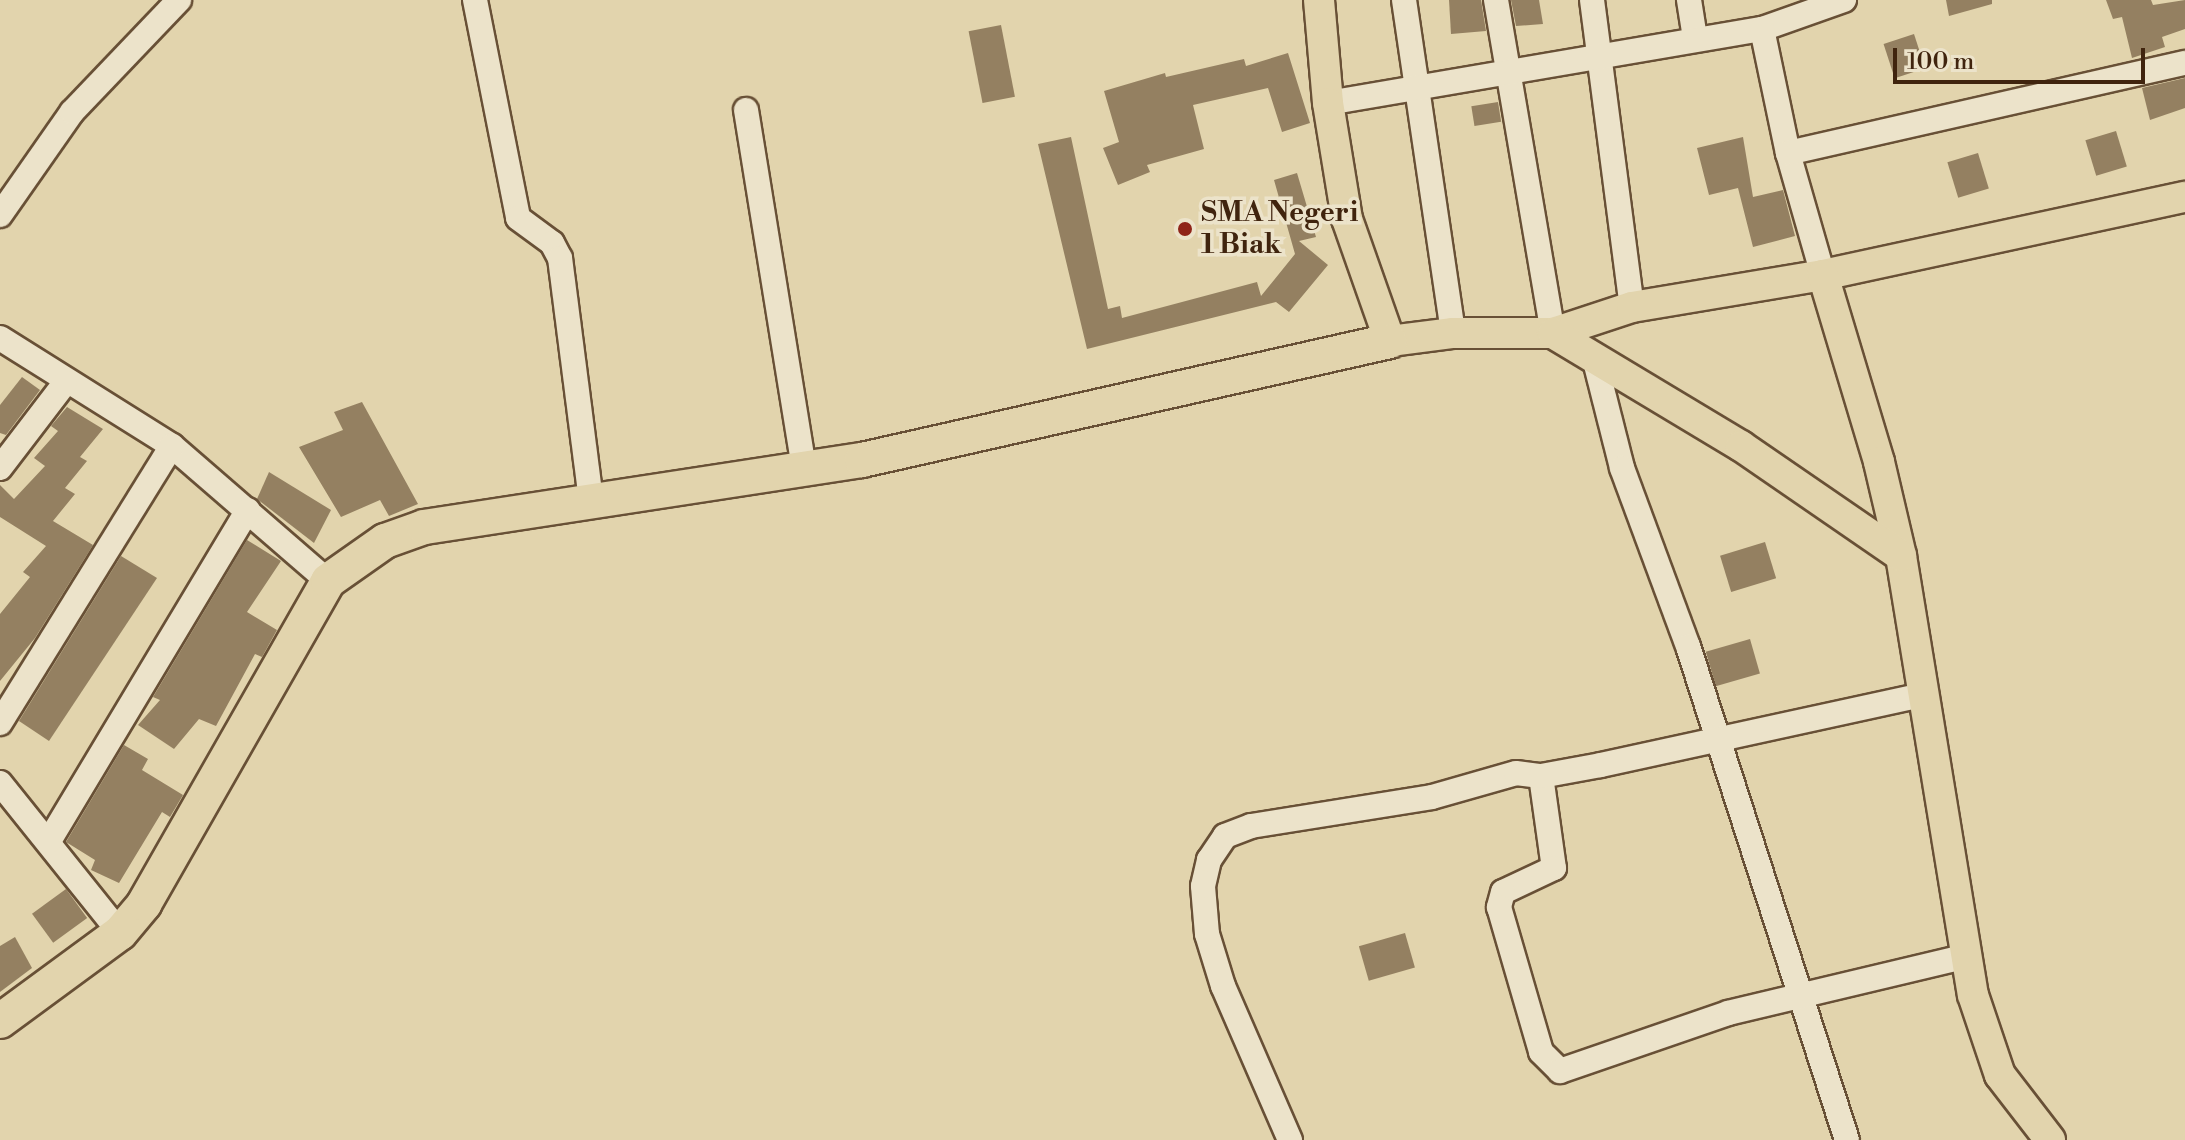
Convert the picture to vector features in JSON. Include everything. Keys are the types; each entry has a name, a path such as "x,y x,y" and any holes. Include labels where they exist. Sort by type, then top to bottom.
{"highway":[{"path":"0,1021 120,933 144,904 328,581 385,541 424,527 804,469 1390,341"}],"main road":[{"path":"1319,0 1328,103 1347,219 1390,341 1453,333 1553,333 1632,307 1823,275 2185,197"},
{"path":"1823,275 1879,462 1901,556 1967,956 1983,1030 2000,1075 2050,1140"},
{"path":"1628,375 1611,345 1612,331 1632,307"},
{"path":"1553,333 1628,375 1901,556"}],"street":[{"path":"0,215 72,112 179,0"},
{"path":"475,0 518,218 552,243 560,258 591,501"},
{"path":"1404,0 1453,333"},
{"path":"1496,0 1553,333"},
{"path":"1592,0 1632,307"},
{"path":"1689,0 1695,39"},
{"path":"1328,103 1419,90 1762,29 1844,0"},
{"path":"1762,29 1788,153 1823,275"},
{"path":"1788,153 2185,63"},
{"path":"746,110 804,469"},
{"path":"0,338 65,383 122,412 172,446 328,581"},
{"path":"1594,357 1622,468 1718,735 1847,1140"},
{"path":"0,468 65,383"},
{"path":"0,723 172,446"},
{"path":"49,841 248,510"},
{"path":"1290,1140 1223,986 1207,934 1203,886 1216,847 1237,829 1432,797 1516,773 1541,776 1718,735 1922,695"},
{"path":"1541,776 1554,868 1503,892 1499,907 1536,1038 1551,1067 1567,1071 1649,1037 1803,995 1967,956"},
{"path":"0,783 120,933"}],"building":[{"path":"1449,0 1481,0 1486,31 1451,34"},
{"path":"1511,0 1539,0 1543,24 1516,26"},
{"path":"1946,0 1992,0 1992,4 1949,16"},
{"path":"2106,0 2151,0 2153,5 2185,0 2185,29 2162,37 2165,47 2132,58 2122,17 2113,19"},
{"path":"1001,25 1015,97 983,103 969,31"},
{"path":"1914,34 1925,68 1895,78 1884,44"},
{"path":"1288,53 1310,123 1282,132 1268,88 1193,105 1204,149 1147,165 1150,172 1118,185 1103,148 1119,142 1104,91 1165,73 1166,77 1244,59 1246,66"},
{"path":"2185,78 2185,108 2150,120 2142,88"},
{"path":"1498,102 1501,122 1474,126 1471,106"},
{"path":"2116,131 2127,166 2096,176 2085,140"},
{"path":"1071,137 1108,309 1120,306 1122,318 1257,282 1261,296 1295,254 1274,180 1297,173 1316,237 1299,241 1328,265 1289,312 1276,302 1087,349 1038,144"},
{"path":"1743,137 1753,197 1783,190 1795,236 1753,247 1738,188 1709,195 1697,148"},
{"path":"1978,153 1989,188 1958,198 1947,162"},
{"path":"22,377 40,390 6,435 0,433 0,405"},
{"path":"362,402 418,504 389,516 380,500 341,517 299,447 343,430 334,412"},
{"path":"67,407 103,429 80,457 87,461 65,488 75,494 53,521 93,545 35,638 0,681 0,614 30,577 23,572 46,546 0,517 0,485 14,499 45,466 34,458 58,431 51,426"},
{"path":"269,472 331,510 314,543 257,499"},
{"path":"247,540 281,561 247,612 277,630 262,657 255,654 216,726 199,719 174,749 138,725 160,700 153,697"},
{"path":"1765,542 1776,578 1731,592 1720,556"},
{"path":"121,556 157,578 49,741 19,721"},
{"path":"1750,639 1760,674 1716,686 1706,652"},
{"path":"124,745 148,759 142,770 183,795 170,817 162,812 119,883 91,870 95,860 66,842"},
{"path":"66,889 87,918 53,943 32,914"},
{"path":"1405,933 1415,968 1369,981 1359,946"},
{"path":"15,937 32,968 0,992 0,946"}],"place":[{"name":"SMA Negeri 1 Biak","path":"1185,229"}]}
